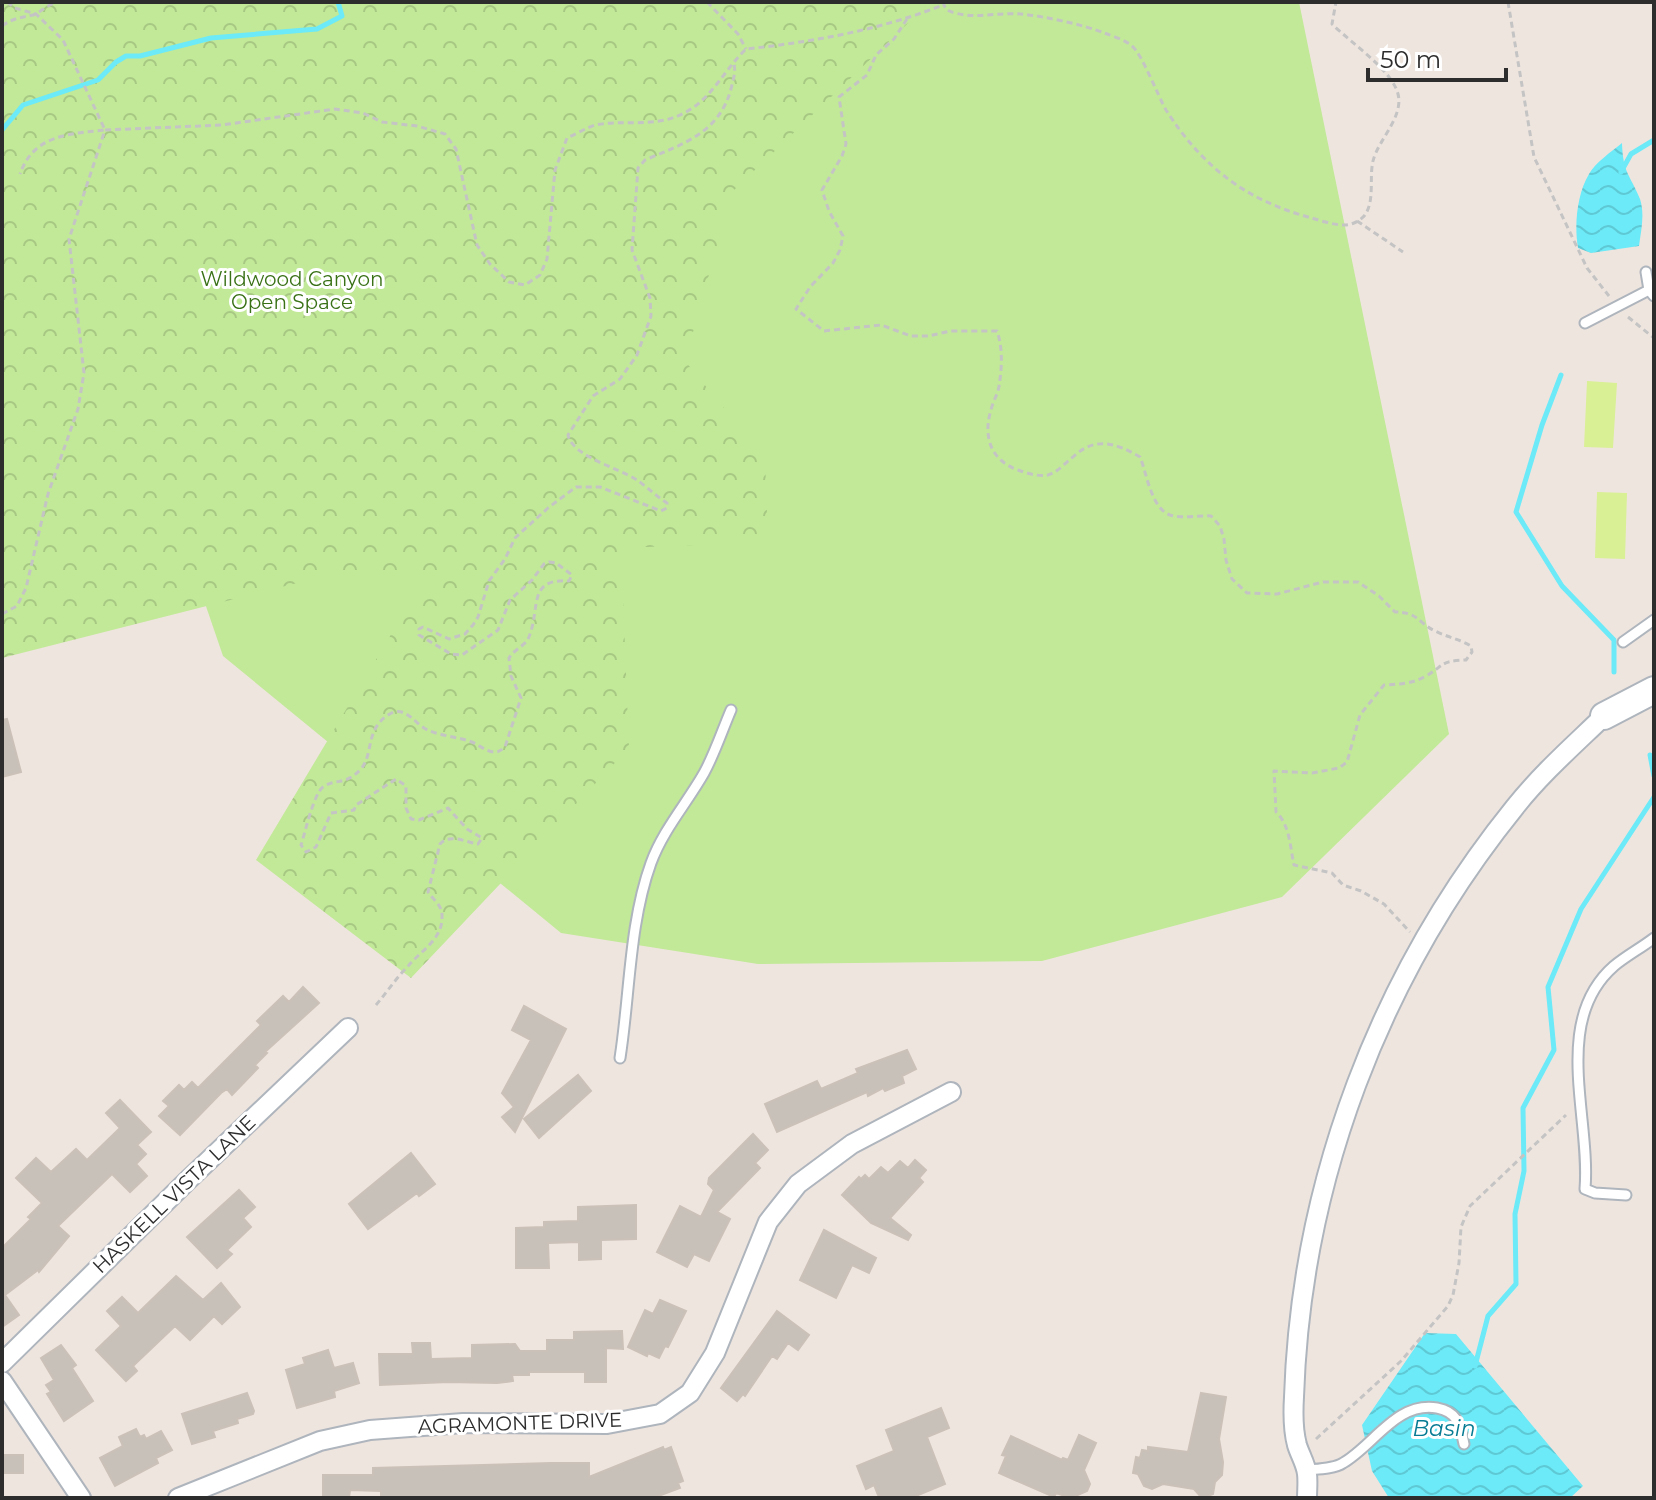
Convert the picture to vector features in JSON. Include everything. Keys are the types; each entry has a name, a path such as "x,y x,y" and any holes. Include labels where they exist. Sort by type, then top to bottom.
{"street":[{"path":"1307,1498 1307,1470 1294,1427 1304,1290 1323,1190 1345,1112 1363,1064 1441,908 1516,805 1604,716 1654,690"},
{"name":"HASKELL VISTA LANE","path":"2,1363 348,1028"},
{"name":"AGRAMONTE DRIVE","path":"178,1498 320,1441 370,1430 463,1423 607,1424 660,1414 690,1393 715,1353 768,1222 798,1184 852,1144 951,1092"},
{"path":"2,1381 81,1498"}],"lane":[{"path":"1585,323 1616,306 1652,293 1646,272"},
{"path":"1623,642 1654,620"},
{"path":"620,1058 643,890 651,863 667,831 704,773 731,710"},
{"path":"1626,1195 1595,1193 1585,1189 1587,1163 1578,1029 1599,983 1613,967 1654,938"},
{"path":"1307,1470 1341,1465 1397,1418 1417,1408 1450,1412 1460,1424 1464,1444"}],"path":[{"path":"2,614 17,606 26,588 48,494 78,409 84,373 69,239 105,130 67,48 36,14 15,8 7,2"},
{"path":"2,26 15,17 36,14 57,2"},
{"path":"707,2 738,34 746,49"},
{"path":"20,174 24,162 37,148 60,134 222,125 335,109 363,113 382,122 417,126 445,134 456,149 477,245 490,264 509,282 525,285 540,275 547,259 555,170 567,138 595,125 665,120 685,113 701,101 746,49 784,47 907,19 943,3 952,13 966,16 1021,14 1102,32 1134,47 1167,111 1219,174 1257,199 1345,225 1357,221 1369,206 1373,160 1399,101 1393,80 1332,24 1336,2"},
{"path":"1508,2 1534,157 1587,268 1616,306 1654,338"},
{"path":"907,19 894,39 876,55 867,75 839,97 846,144 822,190 843,236 833,263 810,287 796,309 824,331 881,325 911,336 951,331 997,331 1001,342 999,389 987,431 988,442 1002,462 1029,473 1047,476 1086,446 1102,442 1123,448 1140,457 1152,494 1161,509 1172,516 1211,516 1220,526 1232,579 1247,593 1277,594 1323,582 1358,582 1395,612 1408,612 1420,618 1429,629 1471,646 1472,652 1466,660 1442,662 1422,678 1384,685 1360,715 1347,762 1339,768 1312,773 1274,771 1276,812 1283,818 1289,834 1294,865 1332,873 1343,885 1384,904 1412,934 1423,939"},
{"path":"376,1005 409,964 432,942 441,926 438,901 428,892 440,844 451,838 478,844 482,838 467,829 448,808 419,820 411,819 406,808 406,786 402,780 396,779 356,805 354,810 331,813 316,847 306,852 301,845 317,795 325,786 345,782 363,767 377,725 397,711 408,714 428,731 452,736 493,752 502,750 521,698 511,676 509,658 530,638 536,603 544,585 552,580 569,581 571,573 556,563 544,564 510,600 498,630 462,655 451,654 437,647 419,635 419,629 423,627 449,639 465,634 478,617 489,581 515,538 576,487 600,487 661,511 667,508 667,503 637,480 582,452 570,442 568,435 593,396 620,379 637,355 651,316 650,298 632,250 638,168 645,160 708,129 720,117 736,71 734,64"},
{"path":"1357,221 1403,252"},
{"path":"1307,1470 1317,1436 1401,1361 1448,1306 1459,1263 1461,1227 1470,1206 1561,1119 1582,1103"}],"green space":[{"path":"2,2 1299,2 1449,734 1282,897 1042,961 758,964 561,933 223,656"},
{"name":"Wildwood Canyon Open Space","path":"2,2 930,2 732,192 685,361 765,458 768,542 621,548 629,748 411,978 256,860 426,576 317,578 2,658"},
{"path":"1587,381 1617,383 1613,448 1584,447"},
{"path":"1597,492 1627,493 1625,559 1595,558"}],"water":[{"path":"1622,143 1625,168 1641,205 1639,246 1591,253 1578,248 1579,200 1592,170"},
{"name":"Basin","path":"1425,1333 1456,1334 1583,1486 1570,1498 1389,1498 1372,1471 1362,1425"}],"building":[{"path":"7,719 21,772 2,777 2,720"},
{"path":"303,987 319,1003 265,1052 255,1065 258,1068 232,1095 227,1089 221,1093 180,1135 159,1116 169,1106 163,1101 179,1085 184,1090 192,1082 198,1088 261,1025 257,1021 283,996 289,1002"},
{"path":"524,1006 566,1029 515,1132 502,1117 514,1107 502,1093 531,1040 512,1030"},
{"path":"907,1050 916,1069 902,1076 904,1083 885,1091 883,1088 868,1096 867,1092 777,1132 765,1104 817,1081 821,1089 858,1073 856,1069"},
{"path":"578,1075 591,1091 539,1138 524,1119"},
{"path":"120,1100 151,1132 137,1145 146,1154 136,1164 147,1176 130,1192 112,1174 58,1226 69,1236 39,1272 5,1295 19,1315 2,1327 2,1248 31,1219 28,1217 42,1203 16,1178 36,1158 51,1172 76,1149 87,1160 120,1128 106,1113"},
{"path":"753,1134 768,1150 755,1163 760,1168 717,1212 730,1219 709,1261 694,1254 687,1267 657,1252 680,1206 701,1217 714,1190 708,1184 709,1178"},
{"path":"411,1153 435,1184 419,1196 417,1193 368,1229 349,1204"},
{"path":"915,1160 926,1170 919,1178 923,1182 890,1218 911,1235 908,1240 871,1223 842,1195 859,1177 861,1179 865,1175 869,1179 881,1167 888,1173 900,1161 908,1168"},
{"path":"239,1190 255,1207 243,1218 251,1227 227,1250 232,1254 217,1268 187,1237"},
{"path":"636,1205 636,1239 601,1240 601,1259 579,1260 579,1242 548,1243 549,1268 516,1268 516,1228 544,1227 544,1222 578,1221 578,1207"},
{"path":"824,1230 876,1258 869,1273 852,1265 836,1298 800,1280"},
{"path":"176,1276 203,1300 221,1283 240,1307 222,1324 214,1316 190,1340 175,1326 133,1366 137,1371 126,1381 96,1350 121,1326 107,1311 122,1297 138,1313"},
{"path":"660,1300 686,1311 659,1358 628,1347 645,1310 653,1314"},
{"path":"777,1311 809,1335 798,1350 788,1343 777,1359 772,1356 745,1396 743,1394 737,1401 721,1388"},
{"path":"622,1331 623,1349 606,1348 606,1382 585,1382 585,1372 529,1372 529,1375 512,1375 513,1381 497,1383 380,1385 379,1354 413,1354 412,1343 430,1343 431,1359 472,1358 472,1345 515,1344 520,1351 547,1351 547,1340 574,1340 574,1332"},
{"path":"61,1345 76,1365 72,1368 93,1401 64,1421 47,1394 51,1392 46,1385 54,1380 41,1358"},
{"path":"328,1350 334,1368 353,1363 359,1383 334,1391 335,1397 297,1408 286,1370 305,1364 303,1358"},
{"path":"247,1393 253,1414 237,1419 238,1423 213,1431 215,1437 192,1444 182,1414"},
{"path":"1201,1393 1226,1397 1219,1439 1222,1475 1215,1482 1213,1494 1202,1498 1194,1489 1163,1484 1152,1489 1144,1486 1138,1474 1133,1473 1136,1457 1140,1458 1142,1450 1148,1451 1148,1447 1188,1452"},
{"path":"941,1408 949,1428 927,1437 945,1484 911,1498 886,1498 878,1495 874,1485 866,1489 857,1466 894,1451 886,1430"},
{"path":"136,1429 140,1437 144,1435 146,1439 161,1431 172,1450 156,1458 158,1463 115,1486 100,1458 123,1446 119,1437"},
{"path":"1079,1435 1096,1443 1084,1470 1090,1484 1087,1491 1071,1498 1056,1493 1054,1497 999,1473 1006,1456 1002,1455 1011,1436 1068,1460"},
{"path":"663,1447 664,1450 671,1447 683,1481 678,1483 680,1488 653,1498 381,1498 381,1491 350,1490 349,1498 323,1498 323,1475 373,1475 373,1468 589,1463 589,1477"},
{"path":"2,1455 23,1455 23,1473 2,1473"}],"waterway":[{"path":"2,130 23,105 98,80 126,56 140,56 211,38 317,29 342,16 338,2"},
{"path":"1621,172 1631,154 1654,140"},
{"path":"1561,375 1542,425 1516,512 1562,586 1614,640 1614,672"},
{"path":"1650,755 1654,776"},
{"path":"1475,1366 1488,1316 1516,1284 1515,1214 1524,1171 1523,1108 1554,1050 1548,987 1581,909 1654,797"}]}
